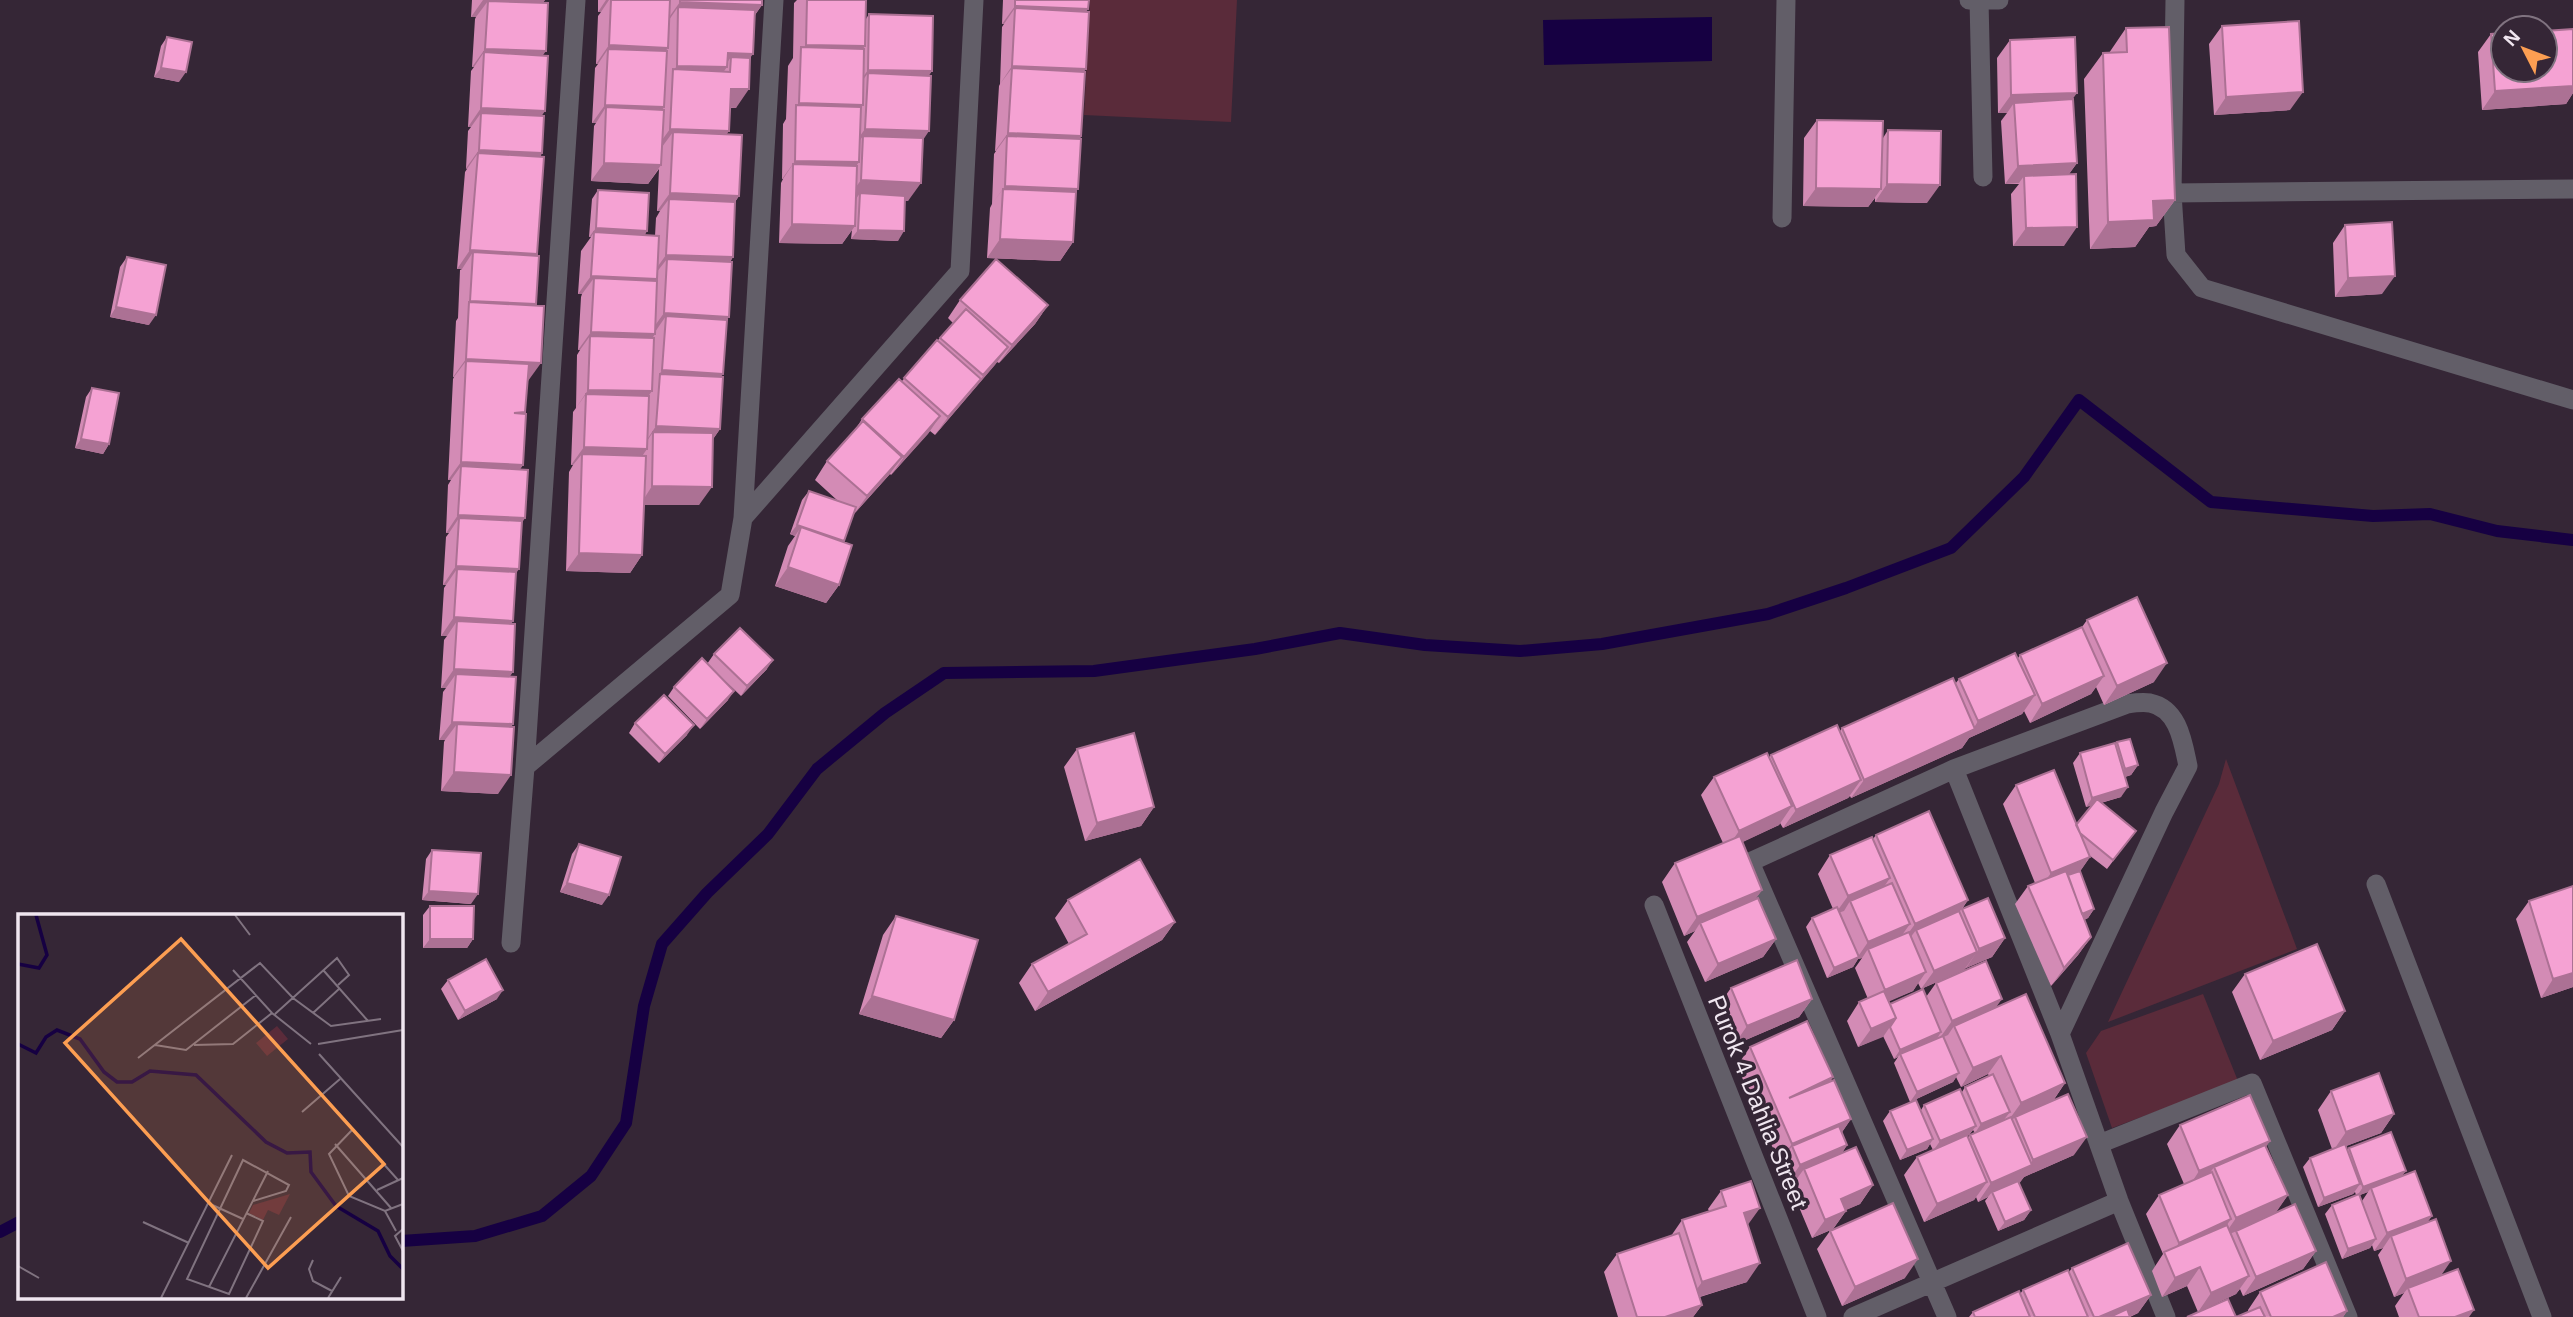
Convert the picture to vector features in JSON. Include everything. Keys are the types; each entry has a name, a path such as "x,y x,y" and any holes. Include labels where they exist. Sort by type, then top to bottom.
{"street":[{"path":"511,943 526,768 576,0"},
{"path":"526,768 730,595 743,518 774,0"},
{"path":"743,518 960,271 974,0"},
{"path":"1782,218 1786,0"},
{"path":"1969,0 1998,0"},
{"path":"1979,0 1983,177"},
{"path":"2175,0 2172,193 2176,255 2202,288 2573,400"},
{"path":"2172,193 2573,188"},
{"path":"1947,1317 1750,862 1954,769 2127,704 2150,703 2168,712 2179,730 2189,766 2164,812 2060,1034"},
{"path":"1954,769 2060,1034 2119,1201 2166,1317"},
{"path":"2375,884 2542,1317"},
{"name":"Purok 4 Dahlia Street","path":"1654,905 1817,1317"},
{"path":"2099,1144 2252,1083 2348,1317"},
{"path":"1853,1317 2119,1201"}],"shaded area":[{"path":"1090,0 1237,0 1231,122 1084,115"},
{"path":"1712,17 1712,61 1544,65 1543,20"},
{"path":"2226,759 2297,949 2108,1022 2219,784"},
{"path":"2203,994 2238,1081 2112,1128 2086,1053 2101,1031"}],"building":[{"path":"611,0 670,0 668,48 609,45"},
{"path":"762,0 762,5 680,2"},
{"path":"807,0 866,0 865,46 806,45"},
{"path":"1015,0 1089,0 1088,9 1015,6"},
{"path":"488,1 548,3 546,51 485,49"},
{"path":"678,7 755,10 753,54 728,53 727,67 677,66"},
{"path":"1015,8 1089,12 1086,69 1012,66"},
{"path":"869,14 933,16 932,71 868,70"},
{"path":"2299,21 2303,92 2226,97 2222,26"},
{"path":"2169,27 2175,200 2153,201 2154,220 2108,222 2103,53 2127,52 2126,28"},
{"path":"2573,29 2573,86 2495,91 2495,84 2559,84 2559,30"},
{"path":"167,37 192,42 186,72 161,68"},
{"path":"2075,37 2077,93 2011,95 2010,40"},
{"path":"801,47 864,49 863,105 799,103"},
{"path":"608,49 667,51 664,107 605,105"},
{"path":"484,52 548,56 545,111 481,108"},
{"path":"731,57 750,58 749,89 731,89 729,131 670,129 673,69 730,72"},
{"path":"1012,68 1085,72 1081,136 1008,133"},
{"path":"868,73 931,76 929,131 865,129"},
{"path":"2073,99 2077,163 2018,166 2014,103"},
{"path":"796,105 861,107 859,162 795,161"},
{"path":"606,107 664,110 661,165 604,163"},
{"path":"481,113 544,116 542,153 479,150"},
{"path":"1817,120 1883,121 1881,189 1816,188"},
{"path":"1888,130 1941,131 1940,185 1887,184"},
{"path":"673,132 742,135 739,196 670,193"},
{"path":"863,136 923,138 921,183 861,180"},
{"path":"1007,136 1081,139 1078,189 1005,186"},
{"path":"478,153 544,157 537,254 470,250"},
{"path":"793,164 857,166 855,226 792,224"},
{"path":"2076,174 2077,227 2026,228 2024,176"},
{"path":"1003,189 1076,192 1073,242 1000,239"},
{"path":"598,190 649,193 647,231 596,228"},
{"path":"860,193 905,196 904,231 858,230"},
{"path":"669,199 735,202 733,257 666,255"},
{"path":"2392,222 2395,276 2348,278 2345,225"},
{"path":"594,232 659,236 657,279 591,276"},
{"path":"473,252 539,256 536,304 470,301"},
{"path":"127,257 166,265 156,315 116,307"},
{"path":"667,259 732,262 729,317 664,313"},
{"path":"996,259 1048,305 1012,345 960,300"},
{"path":"594,278 657,281 655,334 591,332"},
{"path":"469,302 544,306 541,363 466,359"},
{"path":"966,309 1008,347 983,375 940,338"},
{"path":"666,316 727,320 723,374 662,370"},
{"path":"590,336 654,338 652,391 588,390"},
{"path":"937,340 981,379 948,417 904,378"},
{"path":"466,361 529,364 525,412 514,413 526,414 523,465 461,462"},
{"path":"660,374 723,377 720,429 656,426"},
{"path":"899,379 940,416 904,457 862,419"},
{"path":"92,388 119,393 109,444 81,439"},
{"path":"586,394 649,396 647,449 584,447"},
{"path":"863,421 902,457 867,496 827,461"},
{"path":"653,432 713,433 712,487 652,486"},
{"path":"582,454 646,456 642,555 579,553"},
{"path":"461,466 528,470 525,518 458,515"},
{"path":"809,491 856,507 844,541 797,525"},
{"path":"459,518 522,521 519,569 456,566"},
{"path":"801,527 852,545 839,585 788,567"},
{"path":"457,569 516,572 513,621 454,617"},
{"path":"2137,597 2167,663 2117,686 2087,620"},
{"path":"457,621 515,624 513,672 454,669"},
{"path":"2082,627 2104,676 2042,704 2020,655"},
{"path":"740,628 773,660 747,686 714,654"},
{"path":"2015,653 2035,695 1978,721 1959,679"},
{"path":"702,658 734,691 707,719 674,687"},
{"path":"456,674 516,677 513,724 452,722"},
{"path":"1953,678 1975,729 1864,780 1842,728"},
{"path":"664,695 694,725 665,754 635,723"},
{"path":"457,724 514,727 511,775 454,772"},
{"path":"1837,725 1861,780 1796,810 1771,755"},
{"path":"1134,733 1154,807 1097,823 1077,749"},
{"path":"2130,739 2138,765 2125,769 2117,742"},
{"path":"2115,743 2128,787 2092,798 2080,753"},
{"path":"1767,753 1792,806 1739,831 1714,777"},
{"path":"2054,770 2090,857 2051,873 2016,785"},
{"path":"2097,799 2136,831 2113,860 2080,833 2076,825"},
{"path":"1929,811 1968,900 1915,924 1876,835"},
{"path":"1740,836 1762,890 1697,917 1675,863"},
{"path":"1872,837 1890,878 1848,896 1830,855"},
{"path":"579,844 621,857 609,895 567,883"},
{"path":"432,850 481,853 478,894 429,891"},
{"path":"1140,859 1175,922 1048,992 1032,964 1087,934 1068,900"},
{"path":"2066,871 2091,937 2064,968 2028,886"},
{"path":"2080,871 2094,909 2082,914 2068,875"},
{"path":"1892,883 1910,924 1868,942 1850,901"},
{"path":"2573,886 2573,973 2553,979 2529,901"},
{"path":"1758,898 1776,939 1718,964 1700,923"},
{"path":"1988,898 2005,938 1979,949 1962,909"},
{"path":"430,906 474,906 473,939 430,939"},
{"path":"1837,907 1859,957 1834,968 1812,918"},
{"path":"1959,911 1977,952 1934,971 1916,930"},
{"path":"896,916 978,940 954,1020 872,996"},
{"path":"1909,932 1926,972 1885,990 1868,949"},
{"path":"2317,944 2345,1011 2273,1041 2245,974"},
{"path":"486,959 503,990 465,1011 448,980"},
{"path":"1797,960 1812,999 1747,1026 1731,988"},
{"path":"1986,961 2002,999 1952,1021 1936,983"},
{"path":"1923,989 1941,1032 1900,1050 1890,1027 1896,1018 1890,1004"},
{"path":"1884,991 1896,1018 1871,1029 1859,1002"},
{"path":"2026,994 2065,1083 2021,1103 2001,1056 1973,1068 1954,1026"},
{"path":"1807,1021 1833,1077 1789,1098 1834,1080 1851,1119 1792,1144 1750,1047"},
{"path":"1943,1036 1959,1073 1917,1092 1900,1054"},
{"path":"2379,1073 2394,1114 2346,1132 2331,1091"},
{"path":"1993,1074 2010,1112 1981,1124 1965,1087"},
{"path":"1960,1089 1976,1126 1940,1141 1924,1105"},
{"path":"2068,1094 2087,1137 2033,1160 2015,1117"},
{"path":"2250,1095 2270,1141 2199,1171 2180,1125"},
{"path":"1916,1100 1933,1139 1907,1150 1890,1111"},
{"path":"2011,1117 2032,1165 1991,1183 1970,1135"},
{"path":"1839,1126 1847,1145 1800,1165 1792,1146"},
{"path":"2391,1132 2406,1171 2363,1187 2349,1148"},
{"path":"1967,1135 1987,1182 1937,1204 1917,1157"},
{"path":"2345,1144 2360,1184 2324,1198 2310,1158"},
{"path":"2265,1145 2288,1195 2236,1218 2214,1167"},
{"path":"1856,1147 1873,1185 1841,1199 1846,1211 1825,1220 1804,1169"},
{"path":"2415,1171 2432,1216 2387,1233 2371,1188"},
{"path":"2212,1172 2231,1219 2179,1243 2159,1195"},
{"path":"1751,1181 1760,1208 1744,1213 1760,1263 1702,1282 1682,1220 1726,1206 1721,1191"},
{"path":"2018,1181 2031,1210 2005,1222 1992,1192"},
{"path":"2359,1194 2376,1239 2348,1249 2332,1205"},
{"path":"1893,1203 1918,1259 1855,1287 1830,1231"},
{"path":"2295,1204 2316,1251 2256,1277 2236,1231"},
{"path":"2436,1219 2451,1261 2406,1279 2391,1236"},
{"path":"2227,1225 2249,1276 2211,1293 2200,1267 2175,1278 2164,1252"},
{"path":"1679,1233 1702,1305 1665,1317 1637,1317 1617,1254"},
{"path":"2128,1243 2151,1295 2094,1317 2072,1268"},
{"path":"2326,1262 2347,1311 2333,1317 2271,1317 2260,1292"},
{"path":"2458,1269 2474,1310 2455,1317 2419,1317 2408,1288"},
{"path":"2068,1270 2088,1317 2035,1317 2023,1290"},
{"path":"2019,1291 2030,1317 1975,1317 1973,1312"},
{"path":"2228,1299 2236,1317 2187,1317"},
{"path":"2260,1307 2265,1317 2236,1317"},
{"path":"2127,1309 2130,1317 2110,1317"}],"waterway":[{"path":"402,1241 475,1236 542,1216 591,1176 626,1123 644,1006 662,944 707,893 768,834 817,769 885,713 944,673 1094,671 1255,649 1340,633 1425,645 1520,651 1602,644 1768,614 1951,548 2024,477 2079,400 2211,502 2373,516 2430,514 2497,531 2573,540"},
{"path":"0,1232 18,1223"}]}
